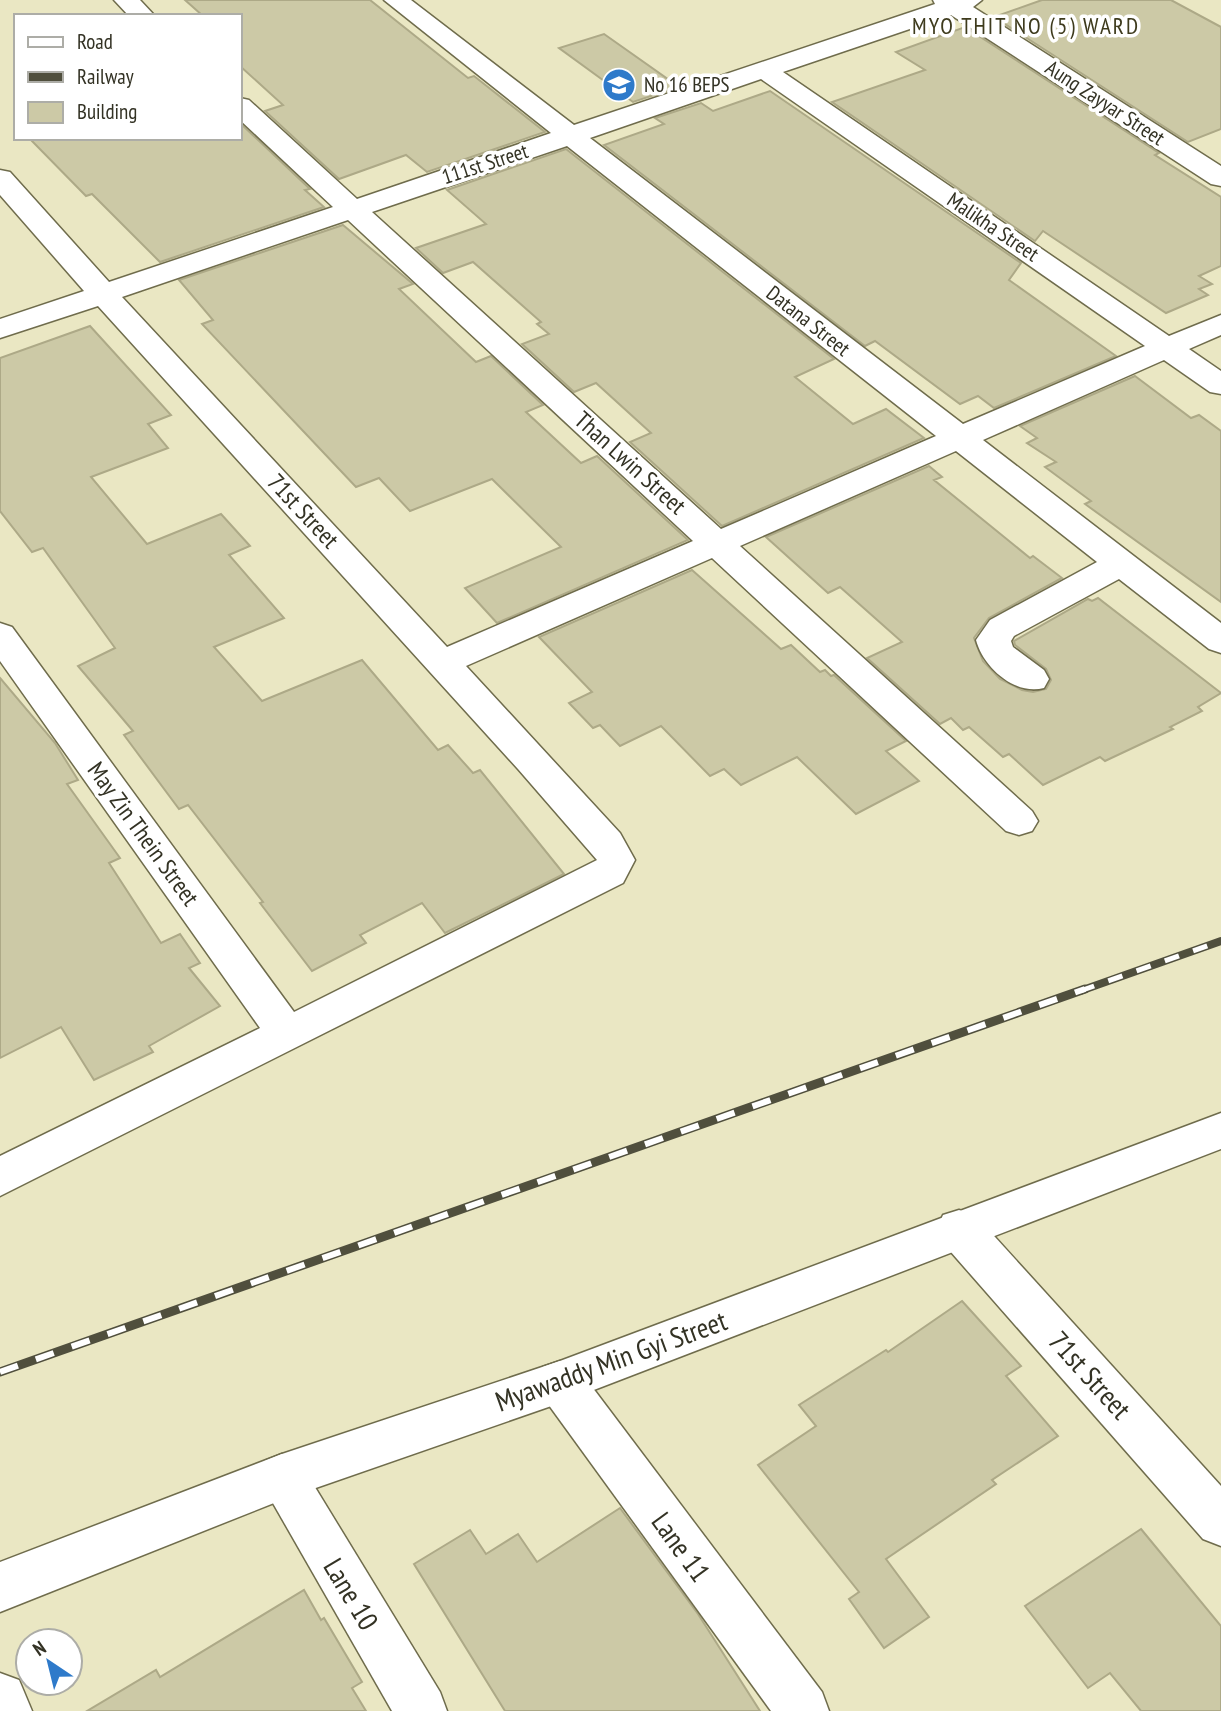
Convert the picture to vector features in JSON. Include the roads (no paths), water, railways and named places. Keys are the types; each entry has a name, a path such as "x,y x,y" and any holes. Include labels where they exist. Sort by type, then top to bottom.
{"street":[{"path":"126,0 141,14"},
{"name":"Datana Street","path":"396,0 1221,641"},
{"name":"111st Street","path":"0,329 764,70 956,2"},
{"name":"Aung Zayyar Street","path":"956,2 1221,178"},
{"name":"Malikha Street","path":"764,70 1221,385"},
{"name":"Than Lwin Street","path":"242,108 1019,821"},
{"name":"71st Street","path":"0,178 102,295 444,662 606,843 615,860 609,873 286,1033"},
{"path":"444,662 1221,324"},
{"path":"1031,679 997,653 993,640 1002,628 1121,564"},
{"name":"May Zin Thein Street","path":"0,635 286,1033"},
{"path":"0,1177 286,1033"},
{"name":"Myawaddy Min Gyi Street","path":"0,1587 282,1477 560,1382 1221,1131"},
{"name":"71st Street","path":"959,1229 1221,1522"},
{"name":"Lane 11","path":"560,1382 803,1711"},
{"name":"Lane 10","path":"282,1477 421,1711"},
{"path":"0,1699 6,1711"}],"railway":[{"path":"1080,991 1221,941"},
{"path":"0,1372 1085,989"}],"place":[{"name":"No 16 BEPS","path":"619,85"}],"district":[{"name":"MYO THIT NO (5) WARD","path":"1026,26"}]}
